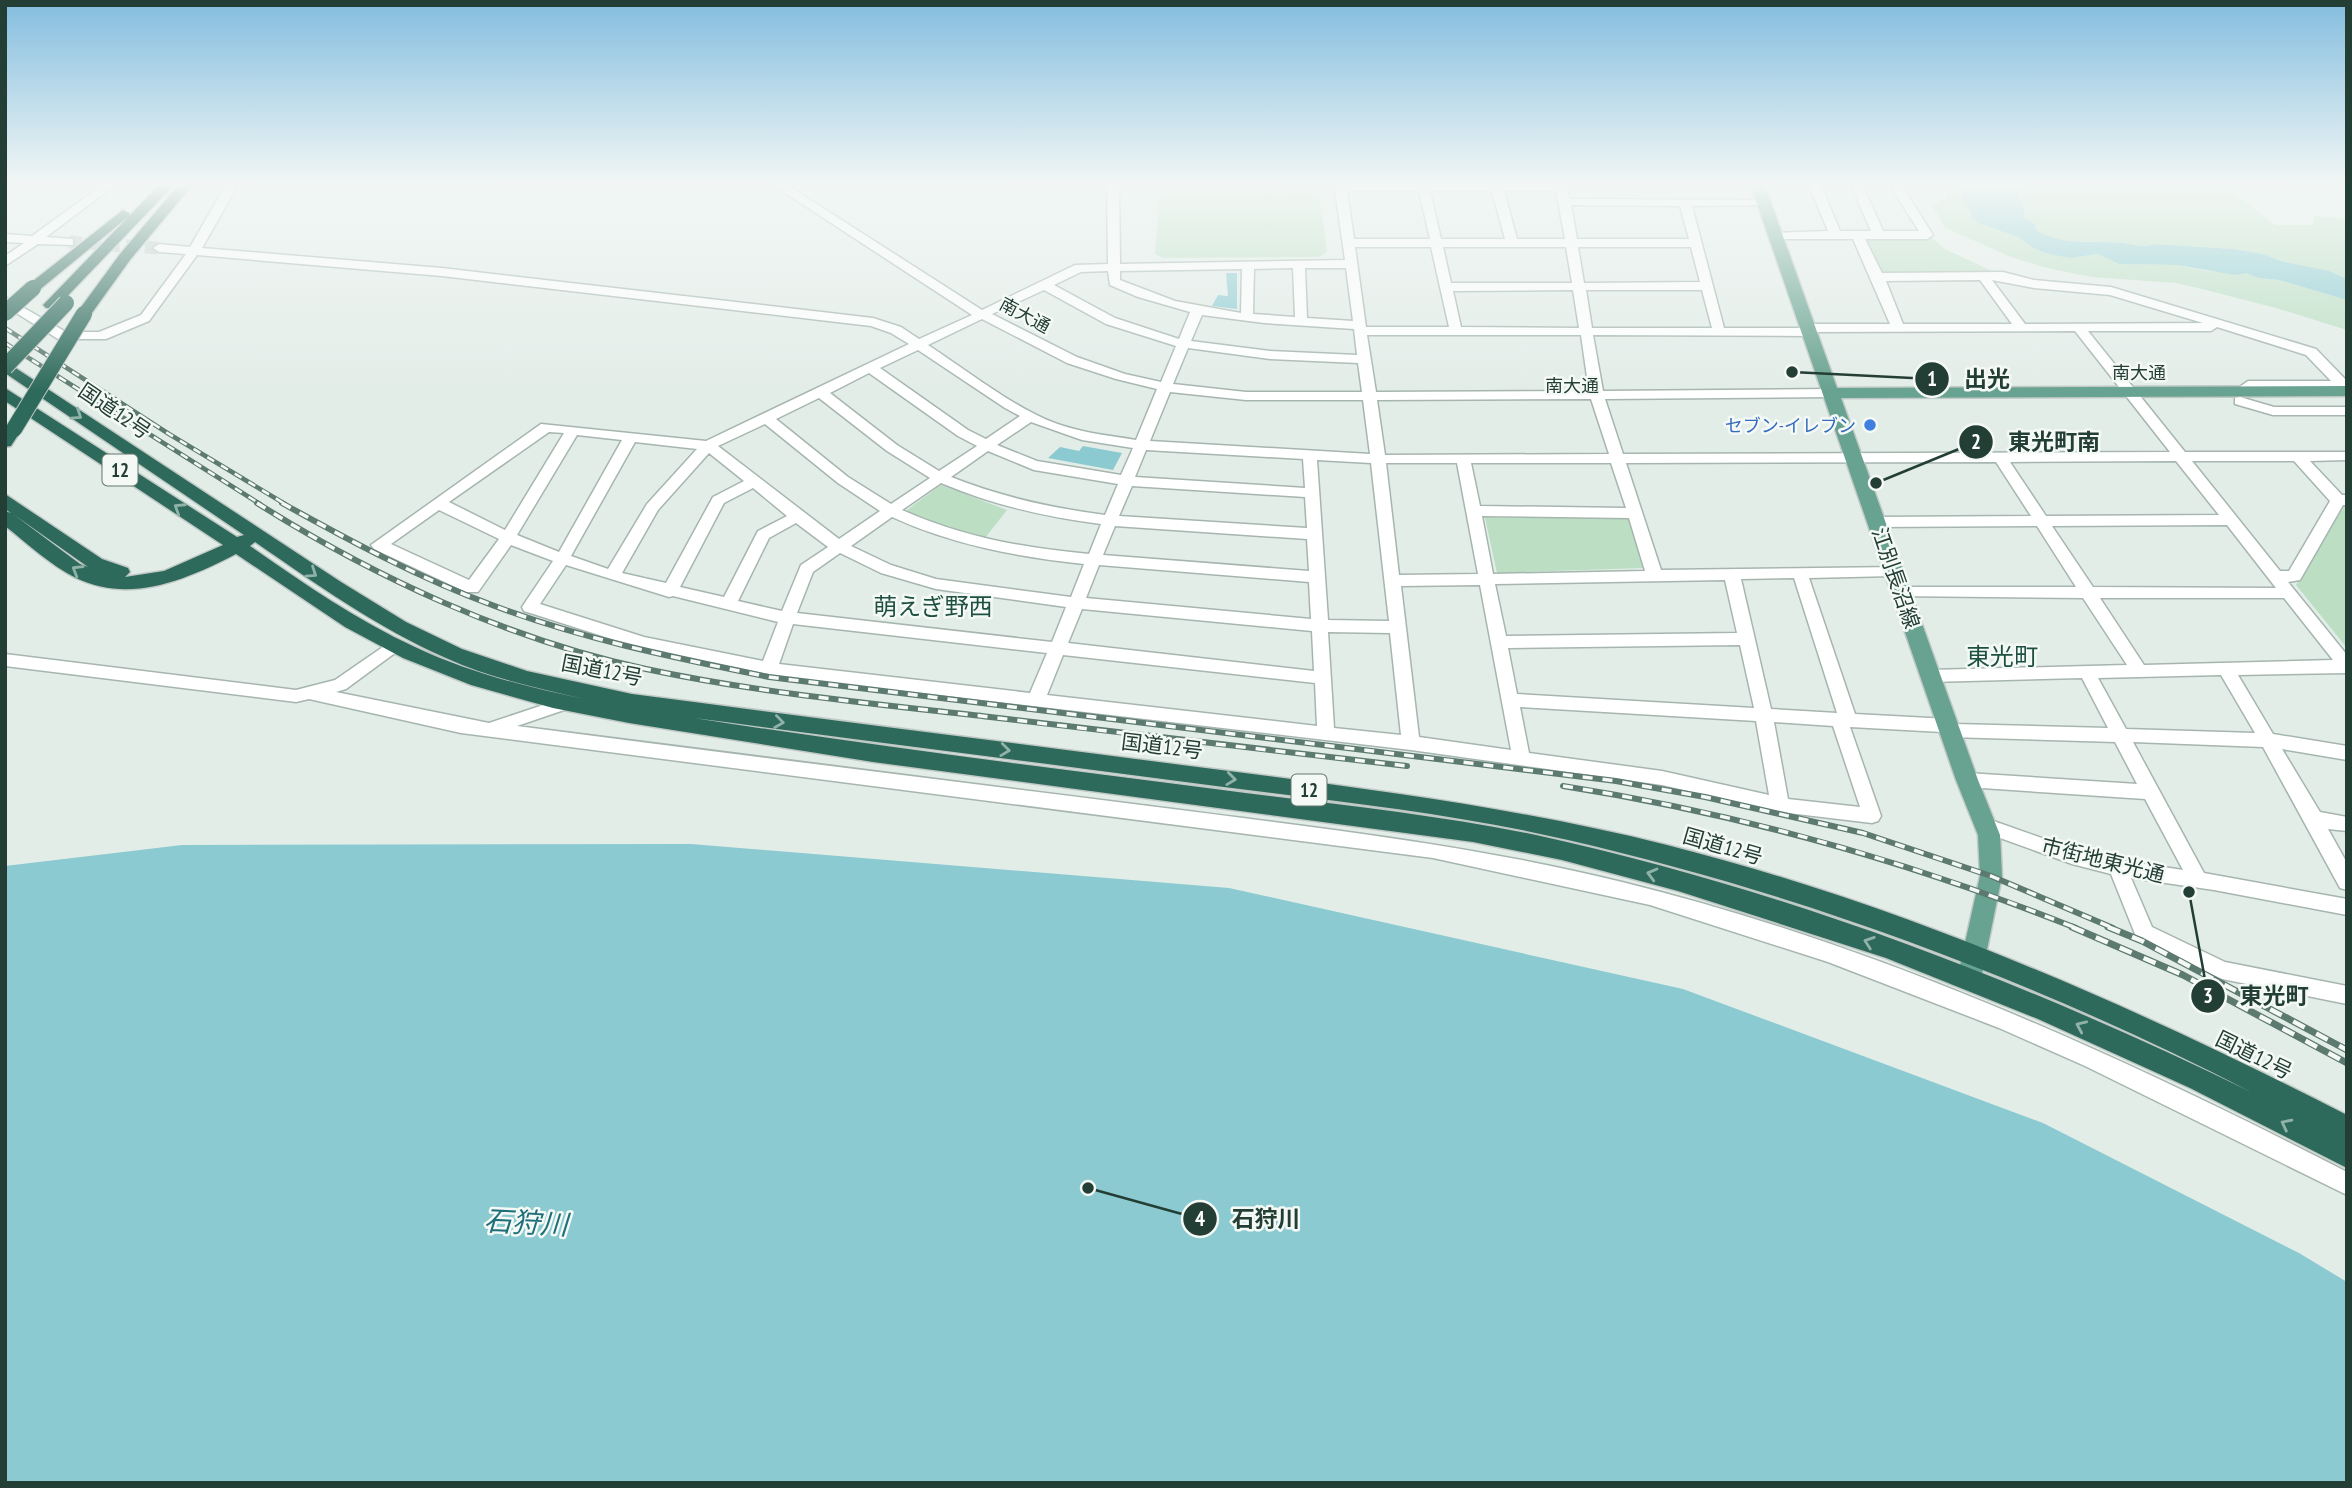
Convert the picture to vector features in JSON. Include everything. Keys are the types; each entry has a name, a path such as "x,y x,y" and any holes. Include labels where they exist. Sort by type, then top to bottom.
{"highway":[{"path":"5,313 76,252"},
{"path":"5,367 105,252"},
{"path":"5,352 110,252"},
{"path":"10,435 84,314 129,252"},
{"name":"国道12号","path":"5,367 242,538 299,590 393,646 472,678 564,705 833,748 1385,819 1507,839 1626,867 1730,896 1969,979 2127,1046 2347,1155"},
{"name":"国道12号","path":"5,393 242,538 374,614 455,654 557,687 646,704 1396,801 1508,819 1608,840 1763,882 1973,955 2164,1038 2347,1129"},
{"path":"5,500 95,563 123,572 143,573 175,566 242,538"},
{"path":"5,517 82,574 103,581 140,583 165,578 184,572 242,538"}],"main road":[{"name":"江別長沼線","path":"1781,252 1930,677 1989,835 1991,876 1969,979"},
{"name":"南大通","path":"1833,398 2240,396 2346,390"}],"street":[{"path":"5,301 63,336 102,336 145,318 193,252"},
{"path":"211,252 442,272 863,320 889,326 1030,416 1069,432 1142,445 1378,459 2347,456"},
{"name":"南大通","path":"884,252 981,315 987,323 1057,363 1108,381 1241,404 1369,400 1833,398"},
{"path":"1112,252 1112,281 1156,300 1197,310 1358,328 1456,332 1719,332 2221,325"},
{"path":"1350,252 1378,459 1411,743"},
{"path":"1439,252 1456,332"},
{"path":"1573,252 1598,400 1655,576"},
{"path":"1698,252 1719,332"},
{"path":"1866,252 1898,328"},
{"path":"612,576 652,507 707,446 1079,268 1352,264"},
{"path":"1299,265 1301,321"},
{"path":"1247,316 1248,266"},
{"path":"1878,277 2003,276 2034,284 2111,290 2311,352 2346,390"},
{"path":"1984,277 2022,328"},
{"path":"1045,285 1121,326 1184,344 1254,354 1363,359"},
{"path":"1445,287 1707,286"},
{"path":"1036,700 1197,310"},
{"path":"2079,328 2347,667"},
{"path":"869,367 956,428 987,446 1048,468 1127,481 1312,493"},
{"path":"819,391 905,457 941,478 1003,501 1111,519 1315,534"},
{"path":"2240,396 2273,411 2347,411"},
{"path":"769,668 806,569 1030,416"},
{"path":"765,417 863,494 892,511 939,531 975,541 1094,559 1317,577"},
{"path":"573,430 508,538 472,589 379,545 546,427 573,430 707,446 796,517 839,547 886,569 928,582 1076,603 1320,626 1397,627"},
{"path":"631,437 562,559 530,607 643,643 769,668 1411,743 1662,778 1780,805 1872,816 1800,573"},
{"path":"1310,454 1326,733"},
{"path":"2276,577 2294,576 2342,500 2298,456"},
{"path":"2000,457 2138,671"},
{"path":"1462,458 1521,758"},
{"path":"670,592 718,500 754,482"},
{"path":"438,503 508,538 612,576 787,618 1322,678"},
{"path":"1473,511 1635,513"},
{"path":"728,605 763,535 796,517"},
{"path":"1876,522 2232,520"},
{"path":"1392,581 1893,571"},
{"path":"1732,574 1764,715 1780,805"},
{"path":"1901,592 2289,593"},
{"path":"1499,642 1747,639"},
{"path":"5,660 296,696 340,685 393,646"},
{"path":"1930,677 2347,667"},
{"path":"2226,669 2314,819 2347,883"},
{"path":"2087,673 2198,880"},
{"path":"310,692 461,726 1433,850 1526,867 1649,897 1820,949 2072,1048 2259,1137 2347,1184"},
{"path":"1511,700 1844,719 1949,728 2267,740 2347,753"},
{"path":"489,729 564,705"},
{"path":"1967,780 2152,792"},
{"path":"2314,819 2347,824"},
{"name":"市街地東光通","path":"1985,825 2072,856 2118,867 2347,907"},
{"path":"2118,867 2144,933 2222,970 2347,995"}],"green space":[{"path":"1326,252 1319,257 1163,258 1155,254"},
{"path":"1872,252 1952,252 2000,275 1881,273"},
{"path":"2001,252 2044,252 2070,258 2098,254 2119,264 2177,265 2206,271 2246,273 2258,278 2279,280 2347,300 2347,330 2276,308 2175,283 2092,277"},
{"path":"2254,252 2347,252 2347,279 2328,271 2281,261"},
{"path":"941,485 1007,510 985,538 943,528 908,513 907,510"},
{"path":"2347,505 2347,648 2296,585"},
{"path":"1485,518 1629,518 1643,568 1497,573"}],"water":[{"path":"2044,252 2254,252 2329,271 2347,279 2347,300 2246,273 2235,275 2177,265 2119,264 2098,254 2070,258"},
{"path":"1226,273 1237,273 1237,309 1212,306 1218,295 1228,296"},
{"path":"1083,446 1122,453 1113,470 1048,458 1060,447 1079,451"},
{"name":"石狩川","path":"691,844 1229,888 1683,989 2043,1123 2299,1253 2347,1282 2347,1483 5,1483 5,866 182,845"}],"railway":[{"path":"5,328 169,434 285,504"},
{"path":"5,343 260,504"},
{"path":"257,503 348,556 444,603 544,641 646,669 731,685 818,697 1407,766"},
{"path":"282,503 385,558 465,594 560,628 664,655 769,677 1616,781 1705,797 1863,833 1991,876 2113,928"},
{"path":"1563,786 1630,797 1824,842 1950,881 2076,928"},
{"path":"2072,927 2183,975 2347,1063"},
{"path":"2108,927 2142,941 2347,1050"}],"place":[{"name":"出光","path":"1792,372"},
{"name":"セブン-イレブン","path":"1870,425"},
{"name":"東光町南","path":"1876,483"},
{"name":"東光町","path":"2189,892"},
{"name":"石狩川","path":"1088,1188"}],"district":[{"name":"萌えぎ野西","path":"933,606"},
{"name":"東光町","path":"2002,656"}]}
